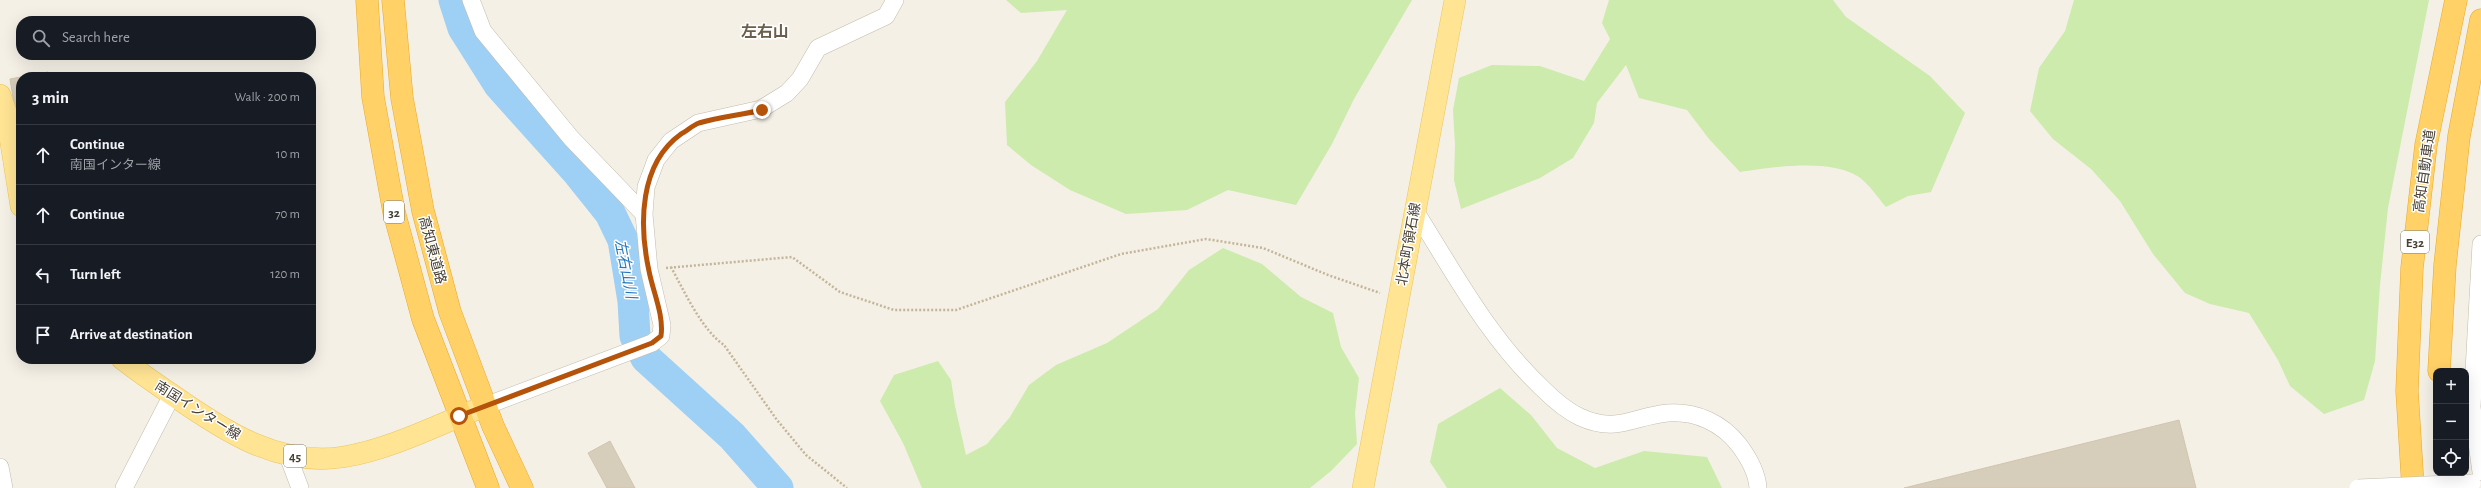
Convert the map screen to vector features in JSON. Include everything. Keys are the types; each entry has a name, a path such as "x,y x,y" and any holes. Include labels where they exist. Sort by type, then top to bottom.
{"highway":[{"name":"高知東道路","path":"367,0 373,97 394,212 423,319 459,416 488,488"},
{"name":"高知東道路","path":"394,0 402,98 423,211 450,312 485,406 522,488"},
{"name":"高知自動車道","path":"2412,488 2407,391 2412,268 2426,145 2456,0"},
{"name":"E32","path":"2439,368 2445,265 2459,136 2481,20"},
{"path":"2400,488 2407,391"},
{"path":"2441,476 2442,488"}],"main road":[{"name":"北本町領石線","path":"1362,488 1455,0"},
{"path":"0,95 6,112 16,175"},
{"name":"南国インター線","path":"129,364 172,395 232,434 288,456 342,457 397,441 485,406"}],"street":[{"path":"471,0 483,31 571,138 644,214"},
{"path":"485,406 652,343 661,336 662,325 649,270 644,214 646,187 656,160 671,141 698,123 762,110 787,93 800,79 818,48 886,16 895,0"},
{"path":"1414,209 1500,344 1524,371 1556,402 1579,417 1600,425 1623,424 1668,413 1691,415 1716,422 1732,435 1749,458 1758,488"},
{"path":"2357,488 2478,479 2472,407 2481,244"},
{"path":"124,488 172,395"},
{"path":"288,456 300,488"},
{"path":"0,467 4,488"}],"path":[{"path":"847,488 806,455 777,420 724,345 718,340 689,301 671,267 792,257 840,292 887,308 894,310 956,310 1121,254 1206,239 1264,248 1328,275 1398,299"}],"green space":[{"path":"1006,0 1412,0 1354,99 1332,144 1296,205 1228,190 1187,210 1126,214 1070,190 1031,165 1007,145 1005,102 1037,61 1067,10 1021,13"},
{"path":"1609,0 1833,0 1846,17 1930,76 1965,113 1931,192 1908,196 1886,207 1863,180 1847,171 1817,166 1784,166 1740,172 1709,139 1687,110 1639,98 1626,65 1597,103 1594,123 1573,158 1540,178 1461,209 1454,180 1455,145 1453,110 1459,78 1492,65 1540,66 1584,81 1610,39 1602,23"},
{"path":"2074,0 2429,0 2388,208 2380,285 2375,361 2364,400 2324,414 2290,386 2278,360 2249,313 2210,304 2185,293 2153,254 2120,201 2091,169 2053,139 2030,111 2039,68 2065,31"},
{"path":"1223,248 1262,264 1301,297 1333,313 1341,347 1359,378 1355,413 1357,444 1331,471 1310,488 922,488 903,443 880,401 894,375 938,361 951,380 966,455 987,444 1010,417 1029,385 1056,365 1107,343 1158,309 1189,270"},
{"path":"1500,388 1531,415 1557,448 1595,468 1644,451 1707,457 1722,488 1447,488 1430,462 1438,424"}],"building":[{"path":"16,78 16,115 10,79"},
{"path":"2179,420 2196,488 1904,488"},
{"path":"610,441 635,488 607,488 588,453"}],"waterway":[{"name":"左右山川","path":"454,0 463,28 499,85 578,173 610,213 623,240 633,301 635,336 646,358 732,436 778,488"}],"district":[{"name":"左右山","path":"765,31"}],"route":[{"path":"459,416 652,343 661,336 662,325 649,270 644,214 646,187 656,160 671,141 698,123 762,110"}]}
